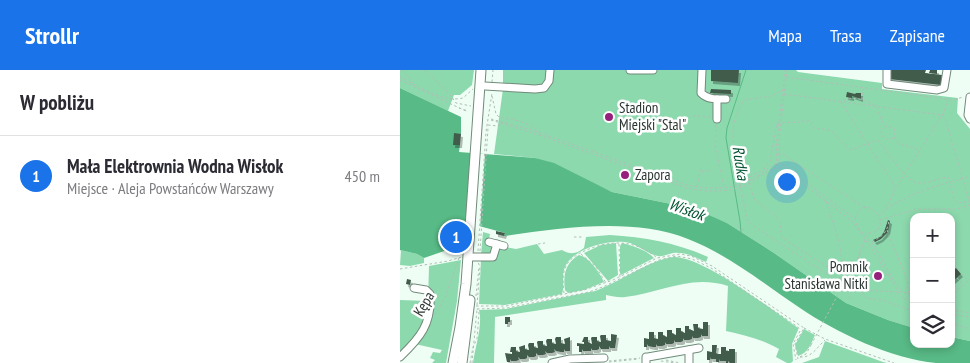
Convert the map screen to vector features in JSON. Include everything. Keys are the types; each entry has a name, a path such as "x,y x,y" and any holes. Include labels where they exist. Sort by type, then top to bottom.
{"main road":[{"path":"481,70 482,154"},
{"path":"453,363 476,230 489,86 487,70"},
{"path":"462,363 470,304 470,257"}],"street":[{"path":"489,86 544,88 549,81 550,70"},
{"path":"630,70 653,70"},
{"path":"702,70 702,93 706,97 726,99"},
{"path":"887,70 887,84 937,90 944,88 946,70"},
{"path":"969,97 968,115 970,119"},
{"path":"717,99 718,118"},
{"path":"470,257 493,257 501,245 490,242"},
{"name":"Kępa","path":"400,357 424,330 427,320 430,294 426,290 414,288"},
{"path":"642,360 648,357 699,348"},
{"path":"689,350 689,363"},
{"path":"552,363 570,359 605,361"}],"path":[{"path":"402,70 415,84"},
{"path":"424,70 456,103 470,106"},
{"path":"493,70 489,86 496,114 499,117 516,119 542,136"},
{"path":"786,70 776,149 778,163 855,220 858,228 872,242 903,292"},
{"path":"777,168 786,70"},
{"path":"786,77 955,100 965,96 969,97"},
{"path":"400,79 415,84 435,96 463,98 474,88"},
{"path":"400,79 468,111"},
{"path":"862,100 863,88"},
{"path":"784,90 772,96 745,100 739,109 733,132 737,170 747,219 752,225 833,278 846,279"},
{"path":"784,94 942,115 945,118 970,202 958,203 955,201 949,178 946,176 917,183 905,174 879,141 851,150 830,130 814,128 809,119 776,124 770,161 764,169 749,177 754,199 780,219 782,238 846,279 862,285 863,296 866,299 882,300 910,310"},
{"path":"470,257 476,230 482,154 491,96"},
{"path":"841,102 844,99 854,98 869,101 875,106 885,126 894,128 894,138"},
{"path":"879,216 942,115 948,99"},
{"path":"841,102 896,188"},
{"path":"693,116 718,118 715,127 715,146 724,188"},
{"path":"491,119 687,188 706,191 740,186 777,168 784,169 853,222 897,292 903,298 910,301"},
{"path":"488,124 498,126 500,123 540,133 697,187 729,188"},
{"path":"885,126 882,131 883,137 888,140 894,138"},
{"path":"894,138 900,144 920,150"},
{"path":"778,153 784,155 865,208 874,210 879,216 878,228 867,237 860,250 854,274 844,288 842,287"},
{"path":"749,182 778,163"},
{"path":"697,187 702,166"},
{"path":"701,172 711,170"},
{"path":"885,208 934,186 970,177"},
{"path":"793,363 806,354 846,279 839,242 825,198"},
{"path":"880,220 917,209 957,209 970,205"},
{"path":"855,220 858,212 865,208"},
{"path":"872,242 882,237 887,230 889,218"},
{"path":"738,226 744,230"},
{"path":"887,230 907,280 910,295"},
{"path":"864,233 869,234"},
{"path":"574,237 583,237"},
{"path":"564,294 565,268 569,261 596,246 613,242 636,246 657,258"},
{"path":"538,244 545,243"},
{"path":"619,243 620,277"},
{"path":"848,298 852,290 863,244"},
{"path":"581,253 596,267 606,283"},
{"path":"477,307 506,306 593,288 657,258 680,254 702,261 715,268 804,328 826,339 894,363"},
{"path":"477,307 506,308 588,292 605,286 663,258 683,256 711,268 798,327 800,331 794,340 792,348 797,360"},
{"path":"470,257 479,265 477,339 471,363"},
{"path":"400,268 404,269 470,257"},
{"name":"Kępa","path":"432,320 470,257"},
{"path":"955,266 969,280 955,293"},
{"path":"878,279 876,274 891,275"},
{"path":"957,278 963,285"},
{"path":"955,286 959,290"},
{"path":"852,290 903,292 910,295"},
{"path":"955,311 970,313"},
{"path":"955,315 970,317"},
{"path":"955,324 970,330"},
{"path":"797,360 795,344 804,328"},
{"path":"800,357 806,357 811,354 826,339"},
{"path":"605,361 642,360"},
{"path":"605,361 642,360"},
{"path":"638,363 642,360"},
{"path":"675,363 660,360 680,363"}],"shaded area":[{"path":"400,70 474,70 472,85 460,95 454,95 448,111 400,88"},
{"path":"503,70 796,70 798,72 882,83 882,89 958,98 957,113 970,129 970,341 955,338 955,213 910,213 910,327 846,303 727,223 686,207 612,192 535,158 494,154 503,89"},
{"path":"483,232 490,234 488,243 494,245 493,254 481,255"},
{"path":"610,235 636,237 660,242 685,248 708,257 706,262 682,253 658,256 630,243 603,243 584,250 569,260 564,270 562,294 505,305 479,304 481,259 493,260 499,246 516,249 537,244 544,254 562,250 573,253 584,248 586,237"},
{"path":"616,243 618,275 608,281 584,253 601,245"},
{"path":"622,243 644,251 654,258 621,275 620,246"},
{"path":"400,250 417,254 424,258 424,263 410,266 400,265"},
{"path":"579,255 590,262 604,282 584,290 568,293 564,285 566,270 574,258"},
{"path":"673,257 701,265 718,274 798,328 792,344 793,361 787,363 776,357 779,349 767,343 726,331 728,286 701,282 676,285 625,297 606,295 606,300 495,317 494,363 473,363 479,329 479,310 506,309 595,291 643,267"},
{"path":"461,260 457,301 446,363 432,363 435,360 430,358 433,352 440,353 442,350 415,344 431,323 428,321 424,329 400,353 400,300 428,301 429,266"},
{"path":"804,329 815,335 807,350 798,356 795,345"},
{"path":"825,341 887,363 802,363 819,357"}],"water":[{"name":"Wisłok","path":"400,88 461,117 461,134 454,134 454,145 460,145 459,152 535,158 554,163 612,192 686,207 704,213 727,223 846,303 910,327 910,348 955,348 955,338 970,341 970,363 919,361 865,343 831,327 718,253 688,239 666,232 644,228 597,226 504,236 505,233 479,226 450,225 449,230 452,230 450,249 424,258 417,254 400,250"}],"pier":[{"path":"471,154 485,154 480,229 465,227"}],"building":[{"path":"711,70 739,70 738,83 711,81"},
{"path":"890,70 926,70 925,73 942,75 941,85 889,79"},
{"path":"930,70 937,70 937,74 929,73"},
{"path":"711,89 731,90 731,94 710,93"},
{"path":"847,92 861,93 861,99 852,96 852,98 846,97"},
{"path":"454,133 461,134 460,145 453,145"},
{"path":"888,220 890,221 888,232 875,242 873,240 880,237 884,232"},
{"path":"453,231 458,232 459,242 452,242"},
{"path":"496,231 505,233 504,236 496,234"},
{"path":"955,269 961,274 955,279"},
{"path":"407,279 411,280 410,285 406,284"},
{"path":"505,317 510,317 508,324 505,324"},
{"path":"703,322 708,322 708,336 702,336 701,334 701,337 693,338 692,336 692,339 689,340 684,340 683,338 681,342 675,342 674,340 672,344 666,344 665,342 665,345 662,346 657,346 656,344 656,347 653,347 647,344 647,347 644,347 644,338 649,339 649,332 654,332 654,338 658,339 658,332 663,332 663,335 667,337 667,330 672,330 672,333 676,335 676,328 681,328 681,331 685,333 685,326 689,326 689,329 694,331 693,324 698,324 698,328 703,329"},
{"path":"611,334 617,335 615,348 610,348 609,346 609,349 601,349 599,346 597,350 592,350 591,348 591,351 583,351 582,349 582,352 579,352 577,343 584,344 582,342 584,337 588,337 588,342 592,344 592,337 597,337 597,341 601,342 601,335 606,335 606,340 611,341"},
{"path":"556,337 561,337 561,343 565,344 564,339 570,337 570,351 565,351 564,349 564,352 561,352 554,349 555,352 552,353 545,351 546,354 543,355 536,353 534,357 527,355 525,359 518,357 519,360 511,361 510,359 510,362 507,362 505,353 512,354 510,352 511,347 516,347 516,351 520,352 519,347 525,345 525,349 529,350 529,343 534,343 534,347 538,348 538,341 543,341 543,345 547,346 547,339 552,339 552,343 556,344"},
{"path":"712,345 717,345 716,353 718,354 721,354 721,347 726,347 726,351 735,349 735,363 728,361 726,363 726,361 720,361 720,359 719,362 716,362 716,359 711,359 711,357 710,360 707,360 707,351 712,352"}],"waterway":[{"name":"Rudka","path":"741,232 726,138 727,128 746,70"}],"place":[{"name":"Stadion Miejski \"Stal\"","path":"609,117"},
{"name":"Zapora","path":"625,175"},
{"name":"Mała Elektrownia Wodna Wisłok","path":"456,237"},
{"name":"Pomnik Stanisława Nitki","path":"878,276"}]}
